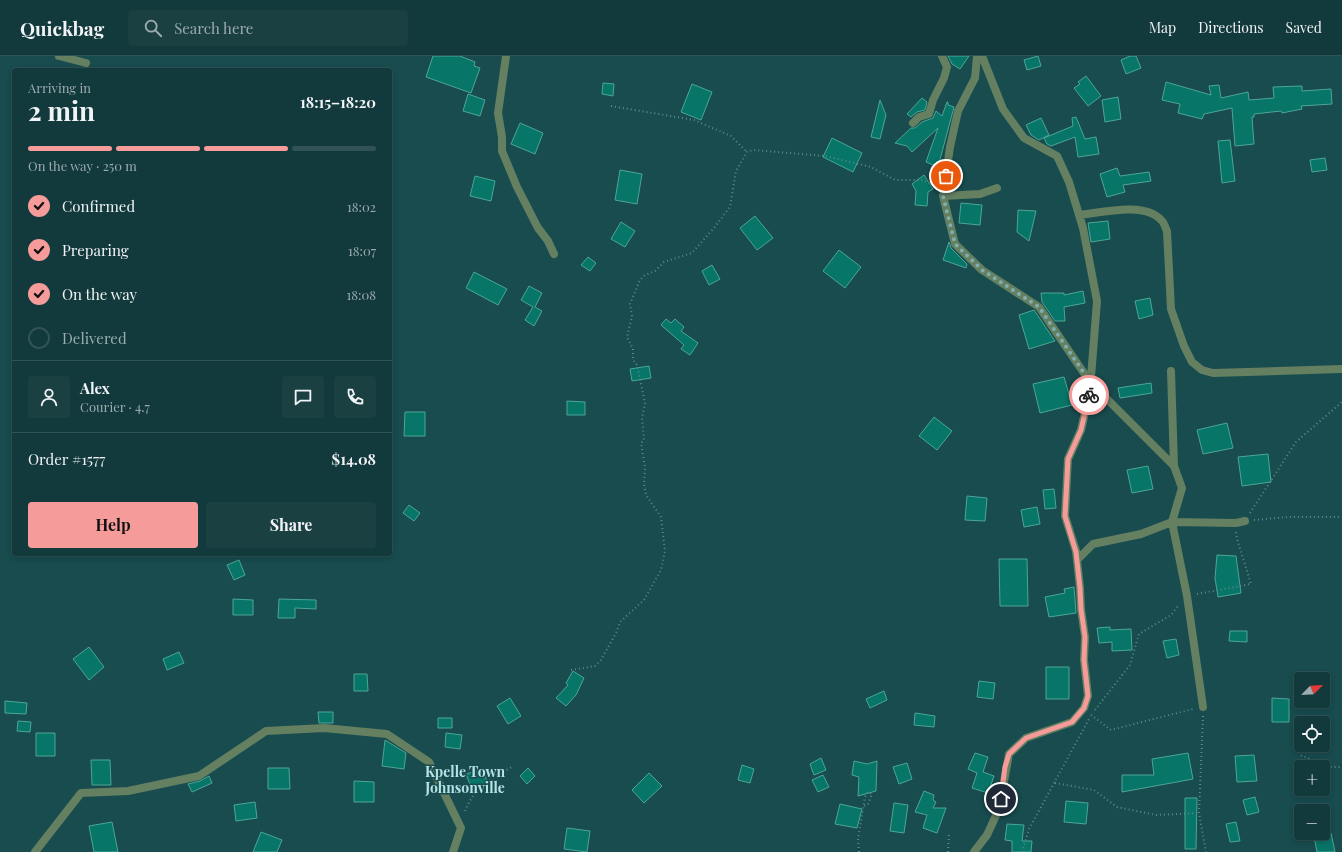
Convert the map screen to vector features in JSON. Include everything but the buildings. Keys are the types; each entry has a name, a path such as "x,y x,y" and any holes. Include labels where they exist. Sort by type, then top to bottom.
{"street":[{"path":"59,56 86,63"},
{"path":"506,56 498,113 502,137 502,151 538,228 548,241 554,254"},
{"path":"913,123 919,117 929,114 933,100 944,78 947,67 942,56"},
{"path":"977,56 975,78 958,111 950,147 943,193 955,244 982,270 1039,307 1090,382 1174,466"},
{"path":"974,852 987,836 999,809 1005,767 1009,754 1026,738 1072,722 1084,708 1088,696 1084,660 1085,637 1077,560 1065,516 1068,459 1081,430 1090,382 1097,301 1079,215 1069,182 1057,156 1024,138 1003,109 982,56"},
{"path":"943,193 980,194 997,188"},
{"path":"1079,215 1132,209 1151,213 1161,220 1167,231 1171,309 1184,346 1192,362 1202,370 1214,373 1342,369"},
{"path":"1171,371 1174,466 1182,488 1172,522 1187,596 1203,706"},
{"path":"1077,560 1093,544 1141,534 1172,522 1236,523 1245,520"},
{"path":"36,852 81,793 128,791 199,776 266,731 317,728 387,734 429,762 461,828 453,852"}],"path":[{"path":"611,106 694,120 731,136 747,152"},
{"path":"571,670 595,666 601,660 616,633 620,622 644,600 654,586 661,570 665,551 661,516 646,495 644,484 645,468 641,443 644,440 642,418 645,403 637,365 632,360 633,349 627,338 632,316 630,304 636,287 645,275 655,271 664,262 692,253 723,218 730,207 736,171 747,152 753,150 825,156 871,167 895,180 923,180 943,193"},
{"path":"1245,520 1296,442 1342,402"},
{"path":"1245,520 1288,517 1342,517"},
{"path":"1022,852 1029,829 1091,715 1130,665 1139,634 1171,615 1187,596 1252,584 1236,539 1236,523"},
{"path":"1084,708 1111,730 1203,706 1199,813 1206,852"},
{"path":"1300,752 1300,755 1330,767 1342,767"},
{"path":"461,828 469,801 477,790 492,778 512,767"},
{"path":"1055,783 1094,790 1117,806 1156,815 1199,813"},
{"path":"858,852 858,839 864,806 868,792 872,794 868,804 864,806"},
{"path":"948,852 949,835"}],"way so far":[{"path":"946,176 943,196 947,207 955,244 982,270 1039,307 1090,382 1089,395"}],"district":[{"name":"Kpelle Town Johnsonville","path":"465,780"}],"route":[{"path":"1001,799 1005,767 1009,754 1014,748 1026,738 1072,722 1084,708 1088,696 1084,660 1085,637 1076,552 1065,516 1068,459 1081,430 1089,395"}]}
